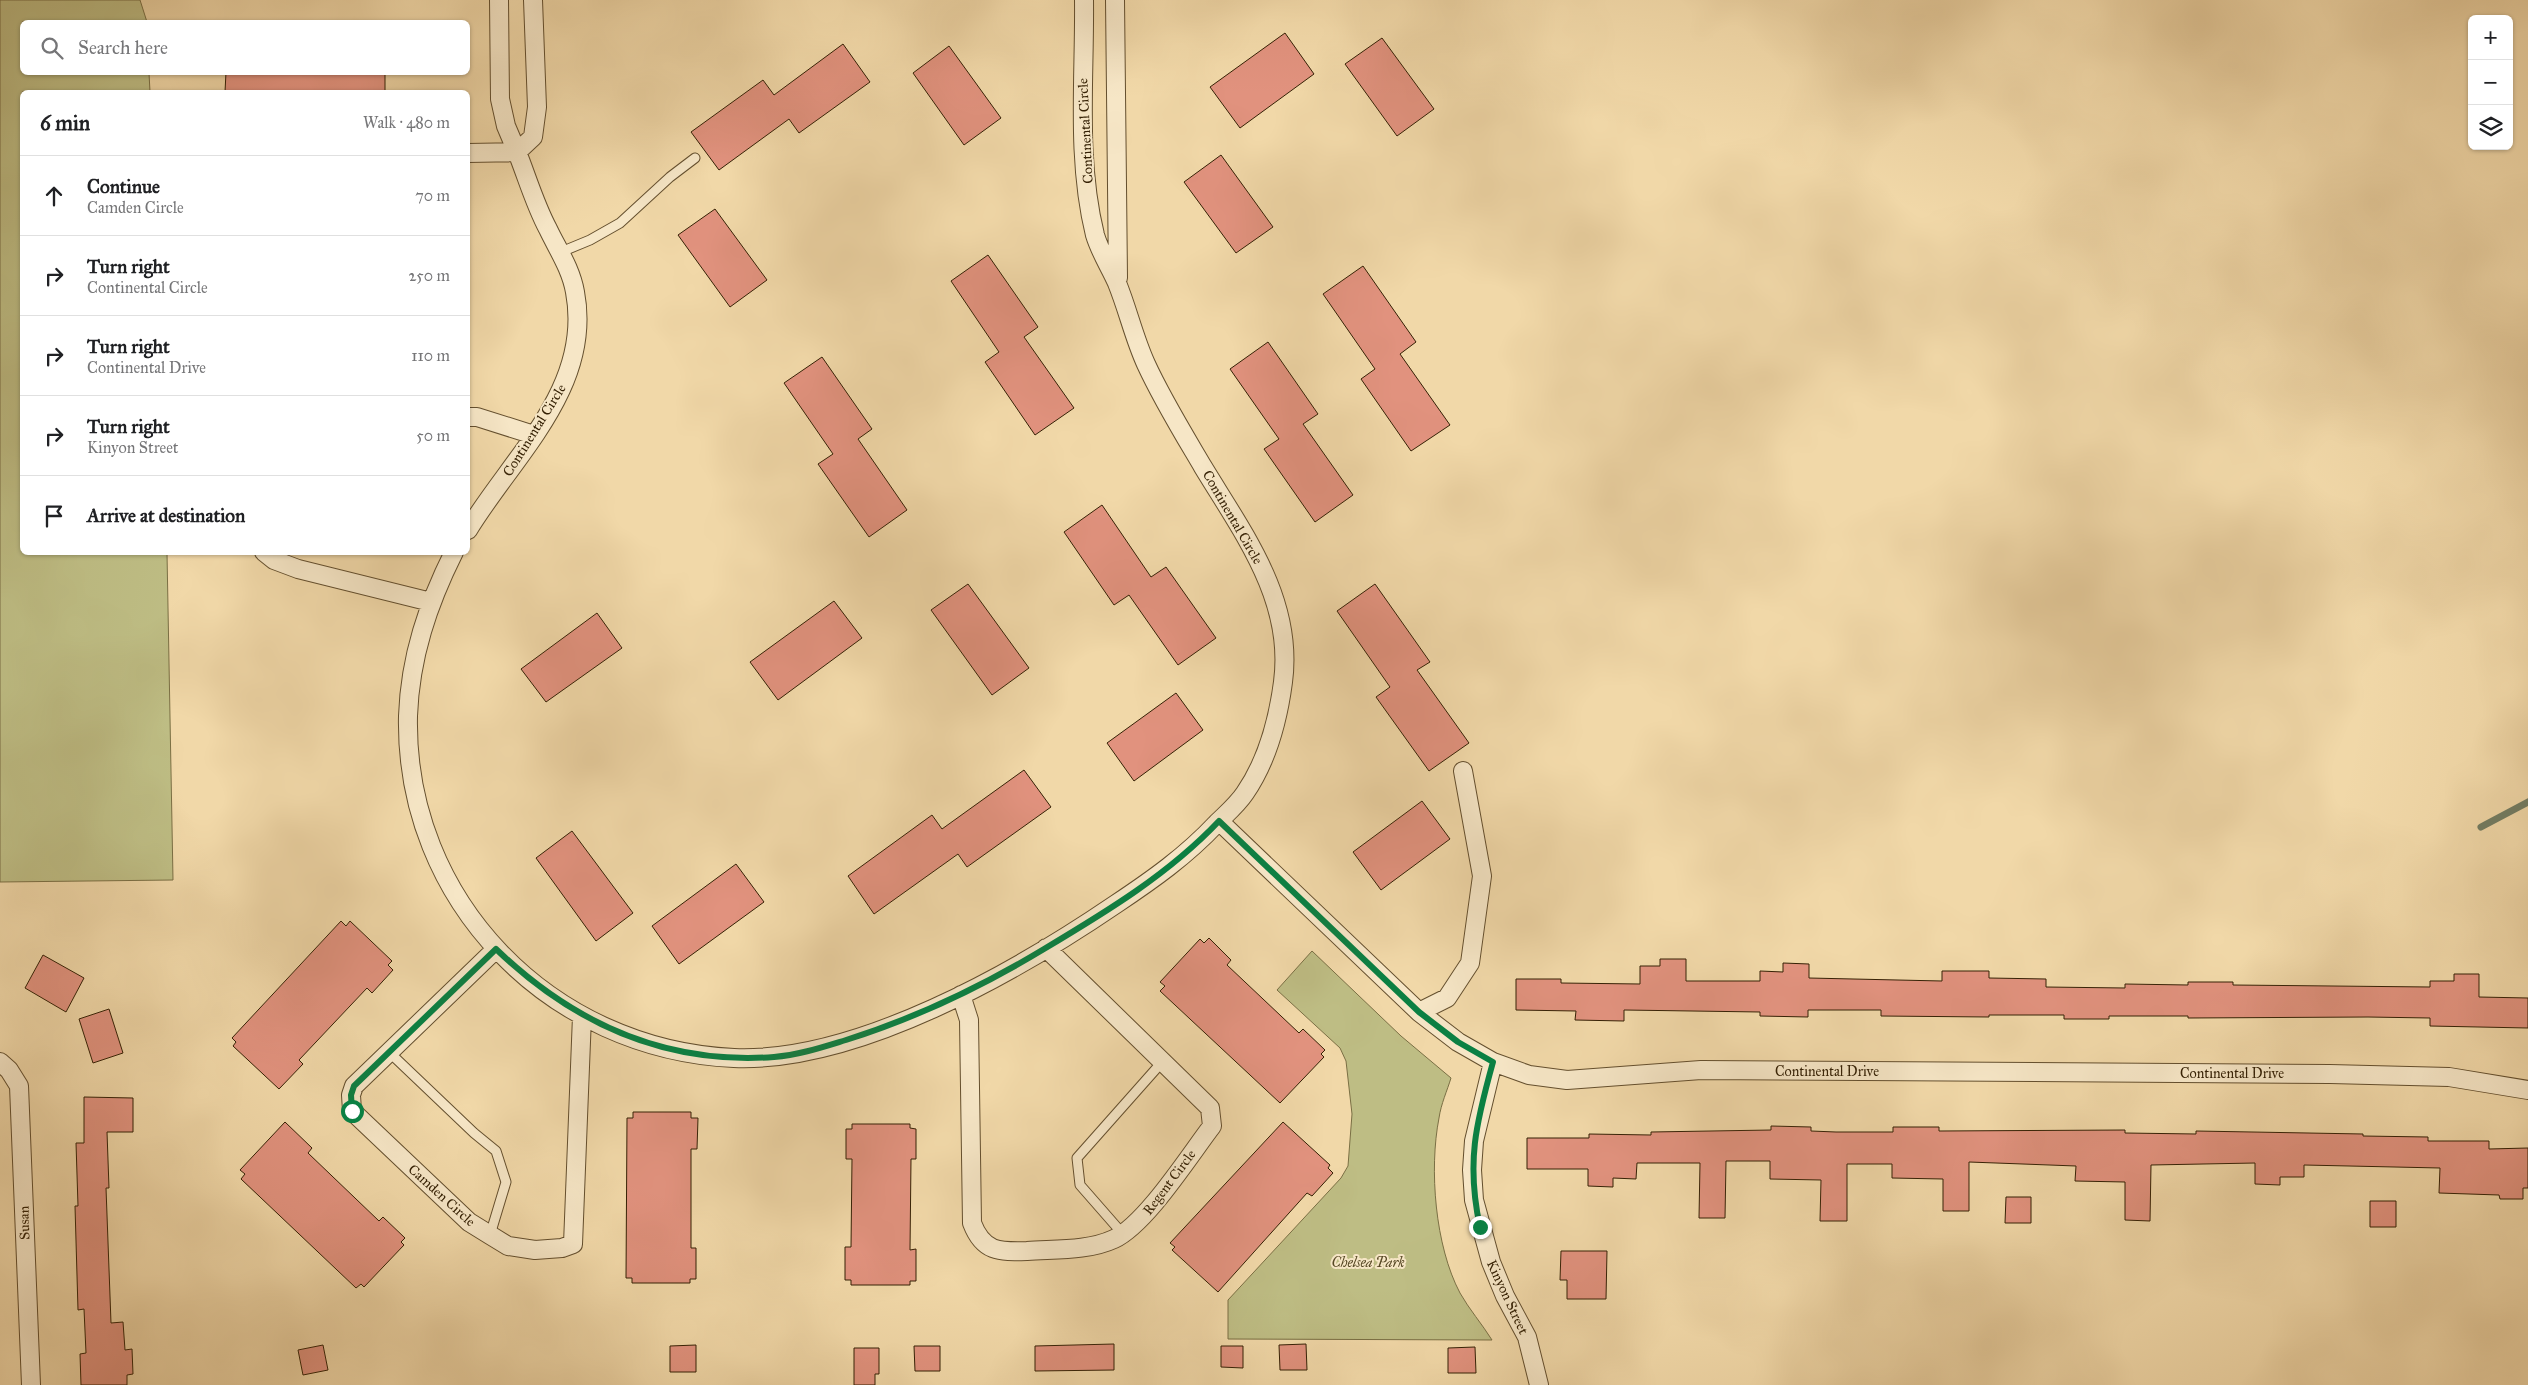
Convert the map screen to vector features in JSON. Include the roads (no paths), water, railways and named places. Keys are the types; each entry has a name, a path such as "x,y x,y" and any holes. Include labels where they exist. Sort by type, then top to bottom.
{"street":[{"name":"Continental Circle","path":"470,527 534,436 561,392 573,362 577,343 578,323 575,291 561,252 547,228 506,126 500,99 499,0"},
{"path":"470,154 517,152 533,137 537,107 533,0"},
{"name":"Continental Circle","path":"453,555 418,640 408,715 415,791 430,841 452,890 472,921 496,949 543,990 582,1016 617,1032 672,1049 700,1055 738,1058 776,1057 810,1051 870,1032 961,995 1090,922 1192,850 1248,788 1272,734 1284,676 1281,628 1271,587 1258,555 1204,468 1149,370 1131,329 1118,286 1096,239 1088,191 1084,134 1084,0"},
{"name":"Continental Circle","path":"1115,0 1118,286"},
{"path":"470,417 477,417 534,436"},
{"path":"268,555 274,560 298,569 432,602"},
{"path":"1419,1012 1447,998 1470,963 1482,876 1463,771"},
{"name":"Continental Drive","path":"1219,821 1419,1012 1458,1042 1493,1062 1529,1075 1567,1080 1701,1070 2330,1074 2449,1077 2528,1090"},
{"name":"Regent Circle","path":"961,995 969,1020 972,1223 978,1240 997,1250 1014,1252 1090,1247 1115,1238 1141,1219 1212,1126 1210,1108 1046,948"},
{"name":"Camden Circle","path":"496,949 354,1086 351,1095 352,1111 469,1222 508,1246 535,1250 562,1248 573,1244 582,1016"},
{"name":"Kinyon Street","path":"1493,1062 1474,1141 1472,1170 1474,1200 1491,1262 1527,1337 1538,1385"},
{"name":"Susan","path":"2,1063 19,1086 31,1385"}],"lane":[{"path":"561,252 620,223 670,177 695,158"},
{"path":"389,1052 474,1133 496,1151 506,1182 490,1235"},
{"path":"1122,1233 1080,1184 1077,1158 1163,1061"}],"waterway":[{"path":"2481,827 2528,802"}],"park label":[{"name":"Chelsea Park","path":"1368,1262"}]}
